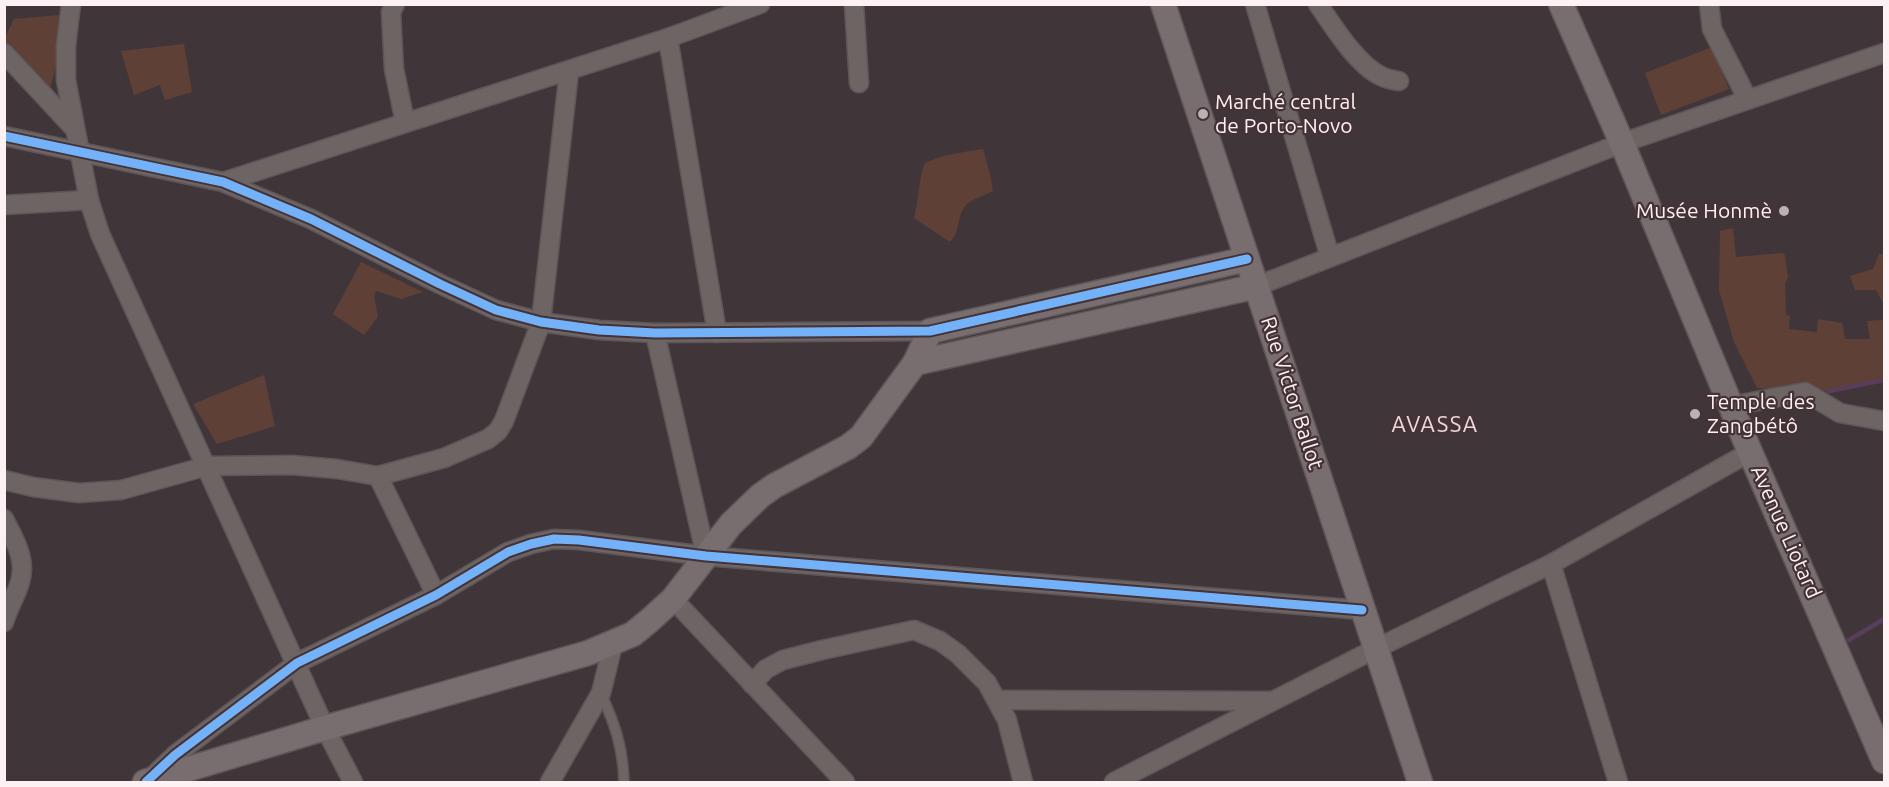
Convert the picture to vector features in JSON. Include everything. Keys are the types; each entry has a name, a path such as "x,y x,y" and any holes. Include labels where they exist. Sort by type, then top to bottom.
{"street":[{"path":"71,4 66,46 66,80 89,200 100,234 325,728 353,783"},
{"path":"395,4 391,12 394,69 405,122"},
{"path":"223,182 569,71 760,4"},
{"path":"854,4 859,83"},
{"name":"Rue Victor Ballot","path":"1164,4 1419,783"},
{"path":"1255,4 1330,257"},
{"path":"1318,4 1350,48 1364,63 1380,76 1399,81"},
{"name":"Avenue Liotard","path":"1561,4 1622,143 1750,452 1884,761"},
{"path":"1709,4 1712,29 1748,100"},
{"path":"668,38 717,333"},
{"path":"4,53 75,129"},
{"path":"915,363 1257,286 1622,143 1884,53"},
{"path":"4,480 33,487 79,493 121,490 207,466 292,465 378,476 444,458 488,439 504,421 541,322 569,71"},
{"path":"4,136 223,182 311,219 496,310 541,322 599,330 655,333 930,331 1247,259"},
{"path":"4,205 89,200"},
{"path":"145,782 588,653 633,634 673,599 731,524 760,496 848,447 861,437 915,363 930,331"},
{"path":"655,333 706,556"},
{"path":"1731,406 1805,392 1840,413 1884,421"},
{"path":"1114,783 1375,649 1551,564 1750,452"},
{"path":"378,476 436,596"},
{"path":"4,519 20,552 23,569 4,622"},
{"path":"145,782 175,755 297,663 436,596 508,552 554,539 706,556 1362,610"},
{"path":"1551,564 1618,783"},
{"path":"673,599 845,783"},
{"path":"752,684 766,669 783,660 914,630 940,641 958,654 987,683 1007,720 1023,783"},
{"path":"550,783 601,693 613,644"},
{"path":"998,700 1273,701"}],"lane":[{"path":"601,693 616,727 623,758 624,783"}],"shaded area":[{"path":"70,14 47,99 5,53 5,38 14,19"},
{"path":"184,44 192,92 165,100 160,85 134,95 121,51"},
{"path":"1712,47 1729,89 1661,115 1645,73"},
{"path":"983,149 993,191 967,204 961,213 956,233 950,242 914,218 925,163 946,156"},
{"path":"1733,228 1736,257 1782,253 1785,255 1788,277 1785,284 1786,315 1790,316 1789,329 1817,332 1818,319 1842,323 1845,339 1870,339 1867,321 1884,320 1884,380 1829,391 1805,392 1757,388 1734,342 1719,290 1720,231"},
{"path":"1879,254 1884,254 1884,305 1876,290 1855,290 1850,276 1873,269"},
{"path":"361,262 423,292 401,299 376,291 374,296 378,317 364,335 333,314"},
{"path":"264,375 275,426 217,444 193,404"}],"waterway":[{"path":"1829,391 1884,380"},
{"path":"1849,640 1884,619"}],"cycle path":[{"path":"4,136 223,182 311,219 496,310 541,322 599,330 655,333 930,331 1247,259"},
{"path":"146,782 175,755 297,663 436,595 508,552 554,539 706,556 1362,610"}],"place":[{"name":"Marché central de Porto-Novo","path":"1203,114"},
{"name":"Musée Honmè","path":"1784,211"},
{"name":"Temple des Zangbétô","path":"1695,414"}],"district":[{"name":"AVASSA","path":"1435,424"}]}
